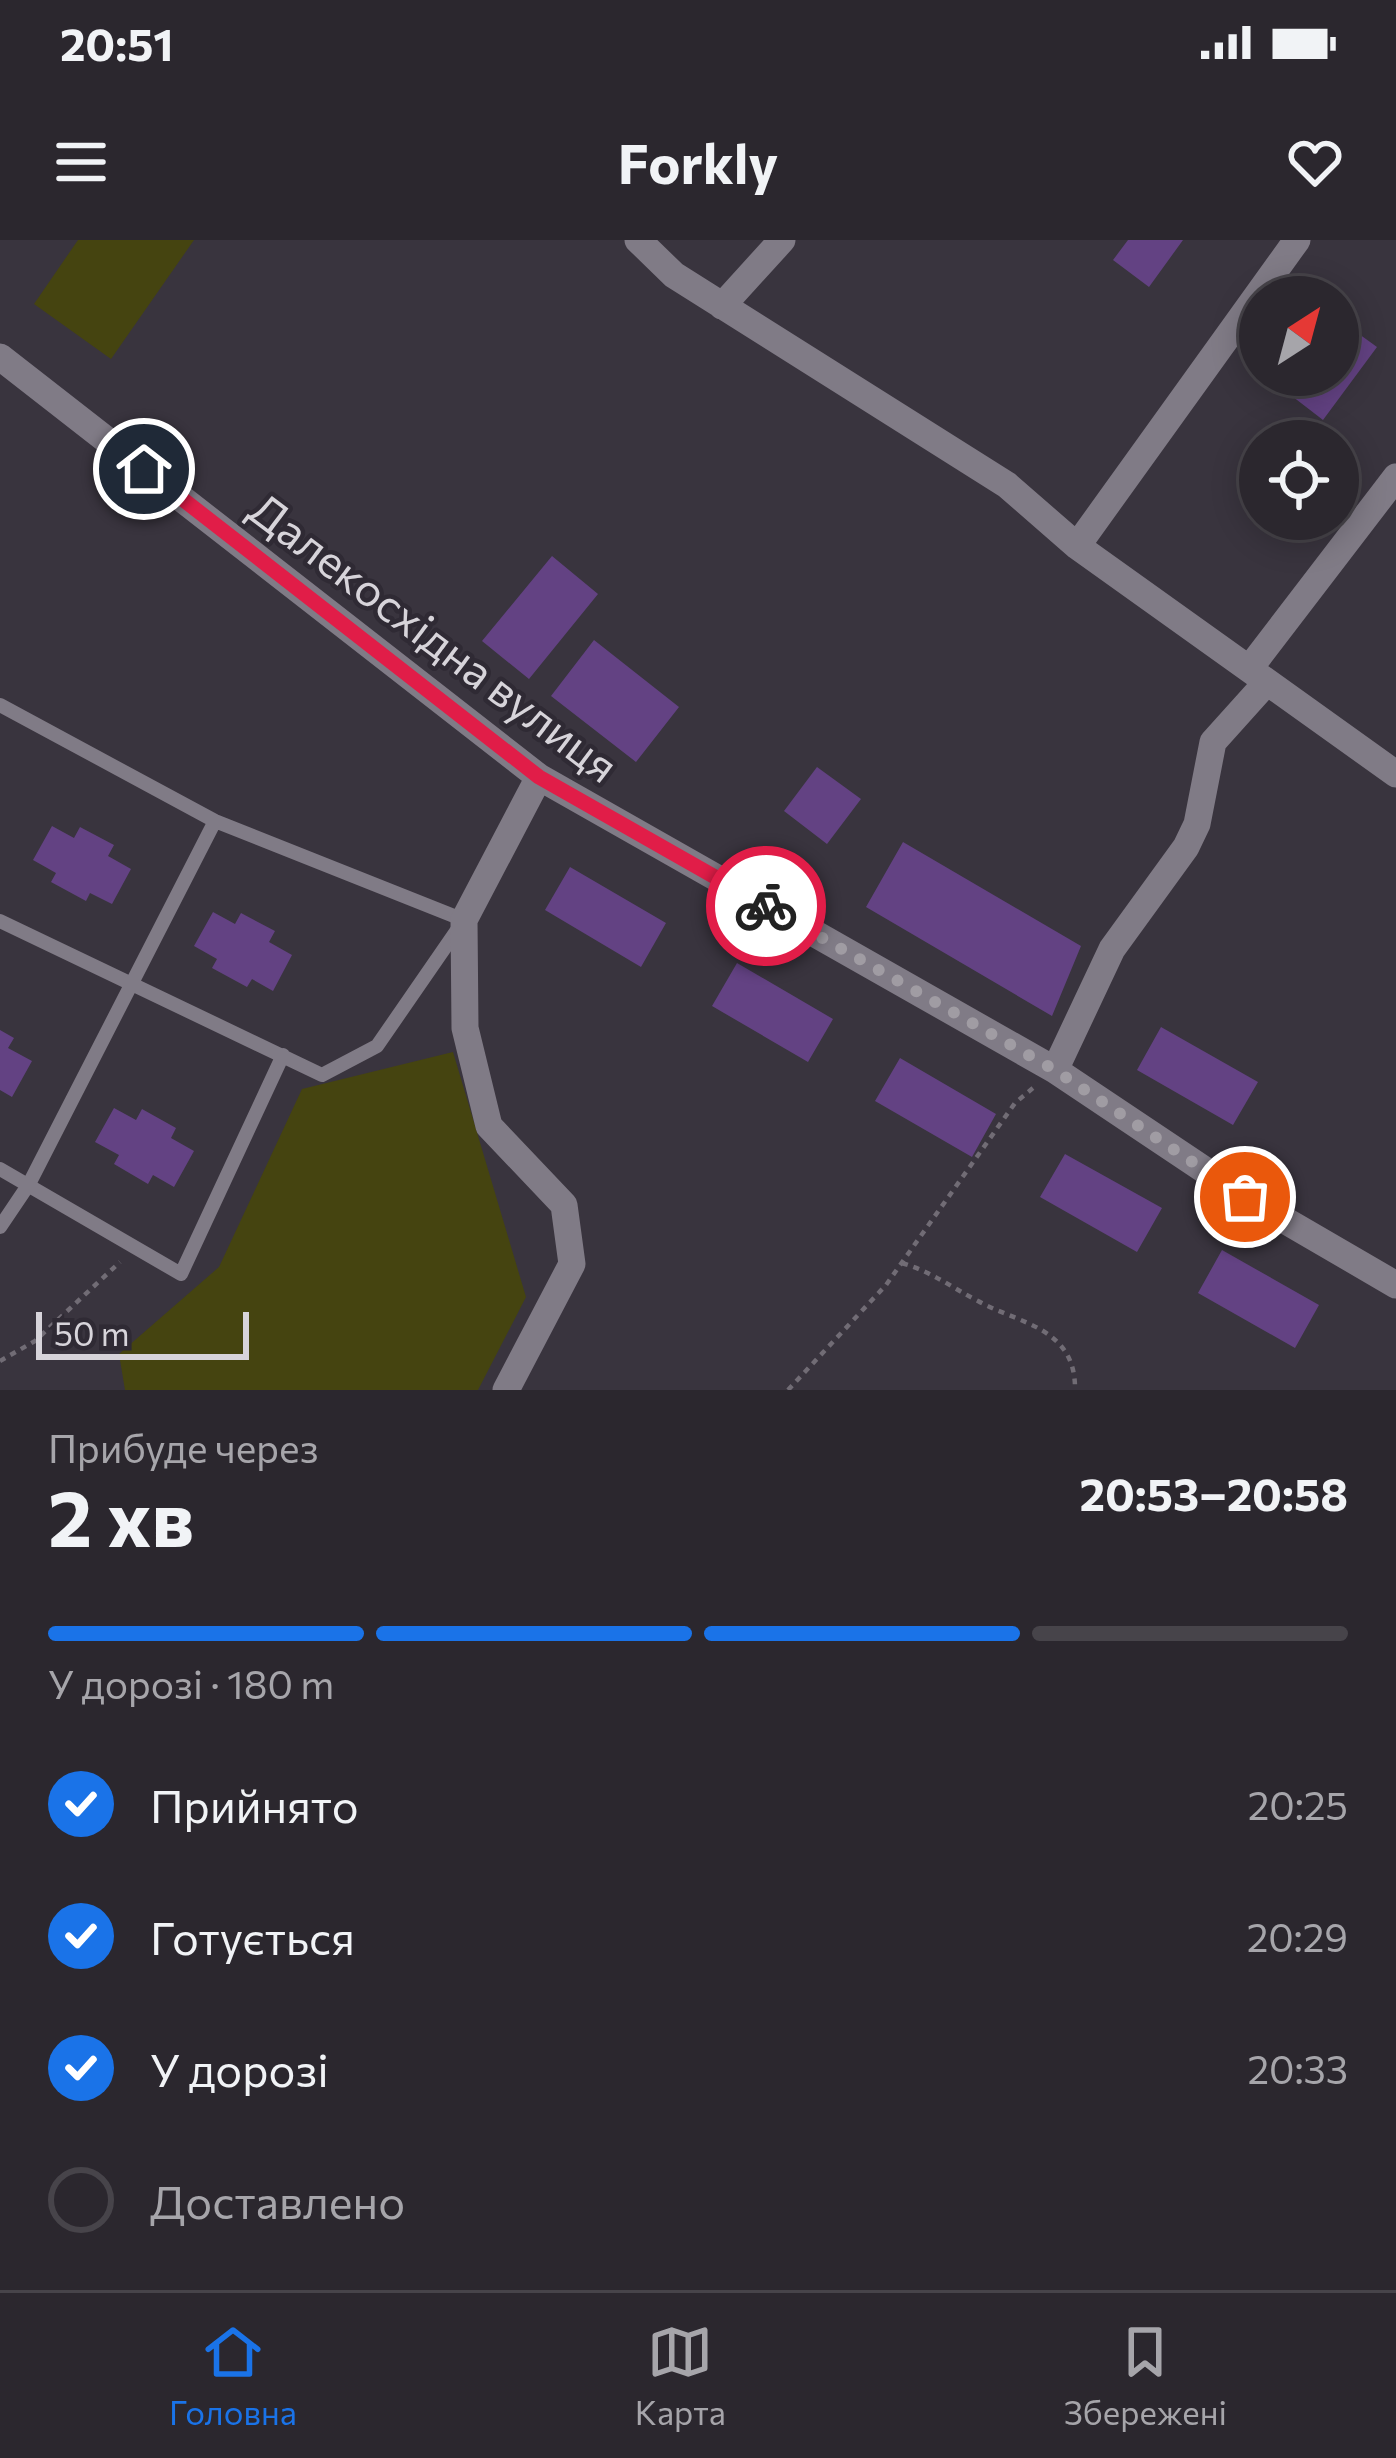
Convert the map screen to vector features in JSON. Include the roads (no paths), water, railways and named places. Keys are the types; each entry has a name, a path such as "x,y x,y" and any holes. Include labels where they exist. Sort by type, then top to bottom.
{"street":[{"path":"638,240 674,275 1007,485 1077,546 1396,774"},
{"path":"722,306 782,240"},
{"path":"1077,546 1297,240"},
{"name":"Далекосхідна вулиця","path":"0,357 539,777 1055,1070 1245,1197 1396,1285"},
{"path":"1055,1070 1112,949 1186,848 1197,824 1213,742 1396,477"},
{"path":"506,1390 572,1264 564,1205 489,1126 465,1028 464,920 539,777"}],"lane":[{"path":"0,705 215,821 464,920 377,1046 322,1075 0,921"},
{"path":"0,1227 29,1184 215,821"},
{"path":"0,1169 181,1274 283,1054"}]}
